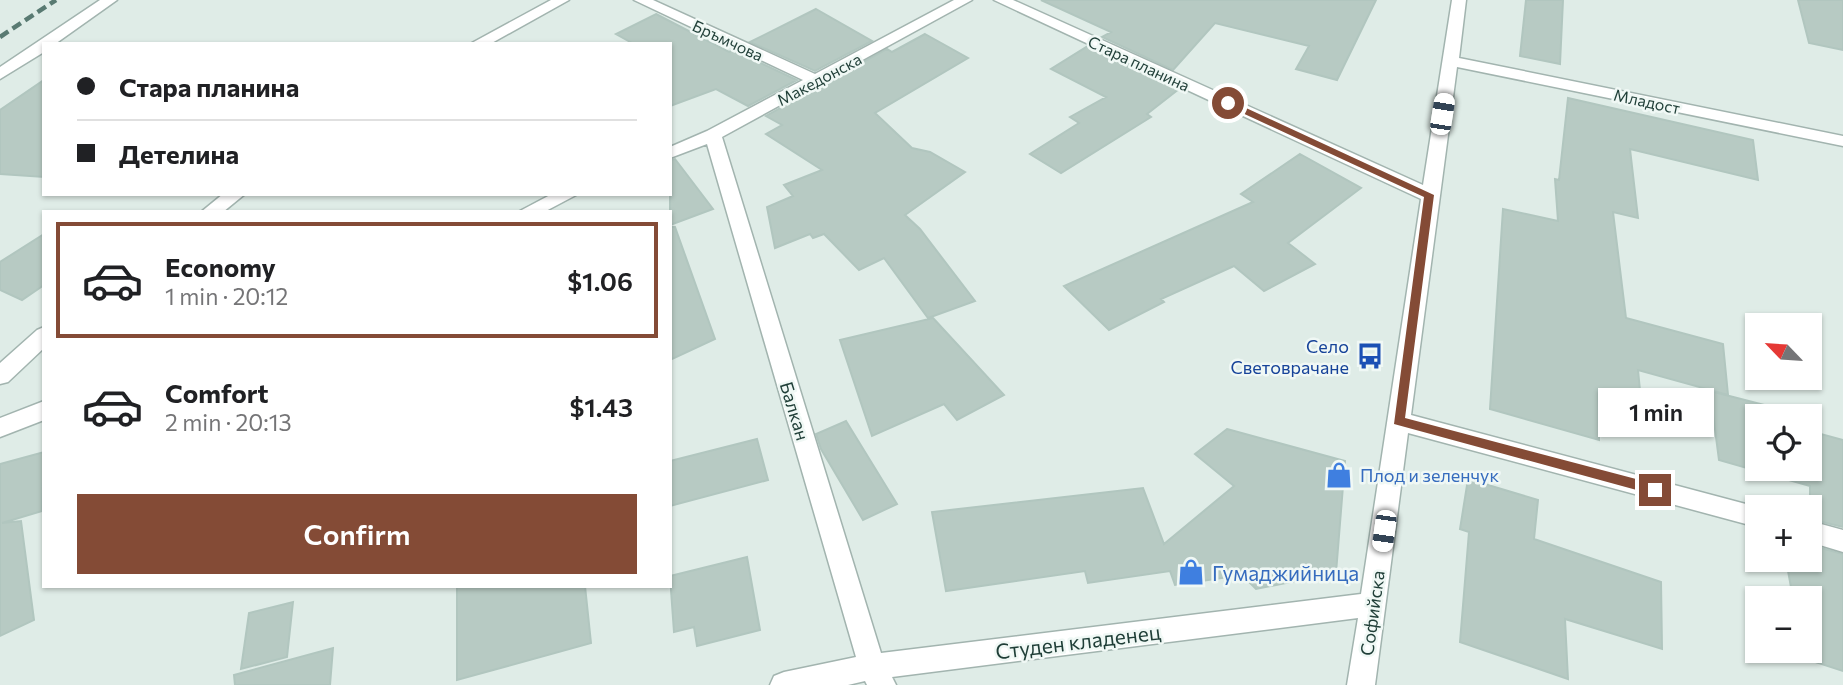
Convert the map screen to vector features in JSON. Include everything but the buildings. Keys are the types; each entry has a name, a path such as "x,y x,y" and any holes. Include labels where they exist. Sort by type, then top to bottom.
{"street":[{"path":"48,42 110,0"},
{"path":"482,42 562,0"},
{"name":"Бръмчова","path":"640,0 816,80"},
{"name":"Македонска","path":"672,152 713,135 965,0"},
{"name":"Стара планина","path":"1001,0 1429,195"},
{"name":"Софийска","path":"1362,685 1429,195 1459,0"},
{"path":"0,74 42,46"},
{"name":"Младост","path":"1450,61 1843,141"},
{"name":"Балкан","path":"713,135 877,676"},
{"path":"213,210 233,196"},
{"path":"532,210 564,196"},
{"path":"0,376 42,337"},
{"path":"0,428 42,411"},
{"path":"1398,421 1745,514"},
{"path":"1822,535 1843,541"},
{"name":"Студен кладенец","path":"784,685 877,676 1373,604"}],"railway":[{"path":"0,37 56,0"}],"place":[{"name":"Село Световрачане","path":"1370,356"},
{"name":"Плод и зеленчук","path":"1339,475"},
{"name":"Гумаджийница","path":"1191,572"}],"route":[{"path":"1228,103 1429,195 1398,421 1655,490"}]}
